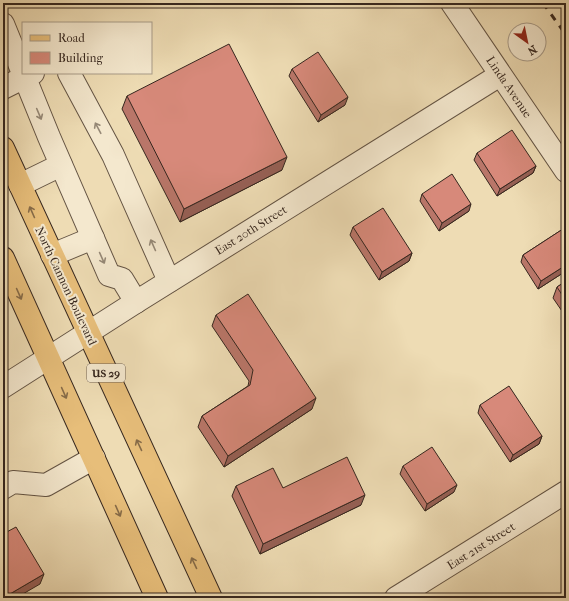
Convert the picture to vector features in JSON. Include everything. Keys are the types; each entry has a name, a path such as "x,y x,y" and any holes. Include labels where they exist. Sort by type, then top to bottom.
{"main road":[{"name":"North Cannon Boulevard","path":"3,148 211,598"},
{"path":"3,258 157,598"}],"street":[{"name":"Linda Avenue","path":"452,3 566,171"},
{"path":"3,24 22,63"},
{"path":"70,74 113,155 170,281"},
{"path":"3,88 28,75 61,165 109,275 122,279 136,302"},
{"name":"East 20th Street","path":"3,387 87,332 500,75"},
{"path":"20,185 61,165"},
{"path":"52,255 93,238"},
{"path":"3,488 13,482 46,485 94,458"},
{"name":"East 21st Street","path":"396,598 566,492"}],"building":[{"path":"229,44 287,157 184,209 127,96"},
{"path":"318,52 348,97 321,115 292,69"},
{"path":"512,130 536,166 500,189 477,153"},
{"path":"452,174 471,204 442,223 422,194"},
{"path":"383,208 412,253 382,272 353,227"},
{"path":"566,227 566,265 541,281 523,255"},
{"path":"566,281 566,301 557,287"},
{"path":"248,294 316,398 228,456 202,416 250,385 253,370 216,315"},
{"path":"509,386 542,436 513,455 480,405"},
{"path":"432,447 457,485 427,504 403,466"},
{"path":"347,457 365,495 263,544 236,486 273,468 283,488"},
{"path":"16,527 44,574 3,598 3,534"}],"railway":[{"path":"543,3 566,35"},
{"path":"561,3 566,10"}]}
